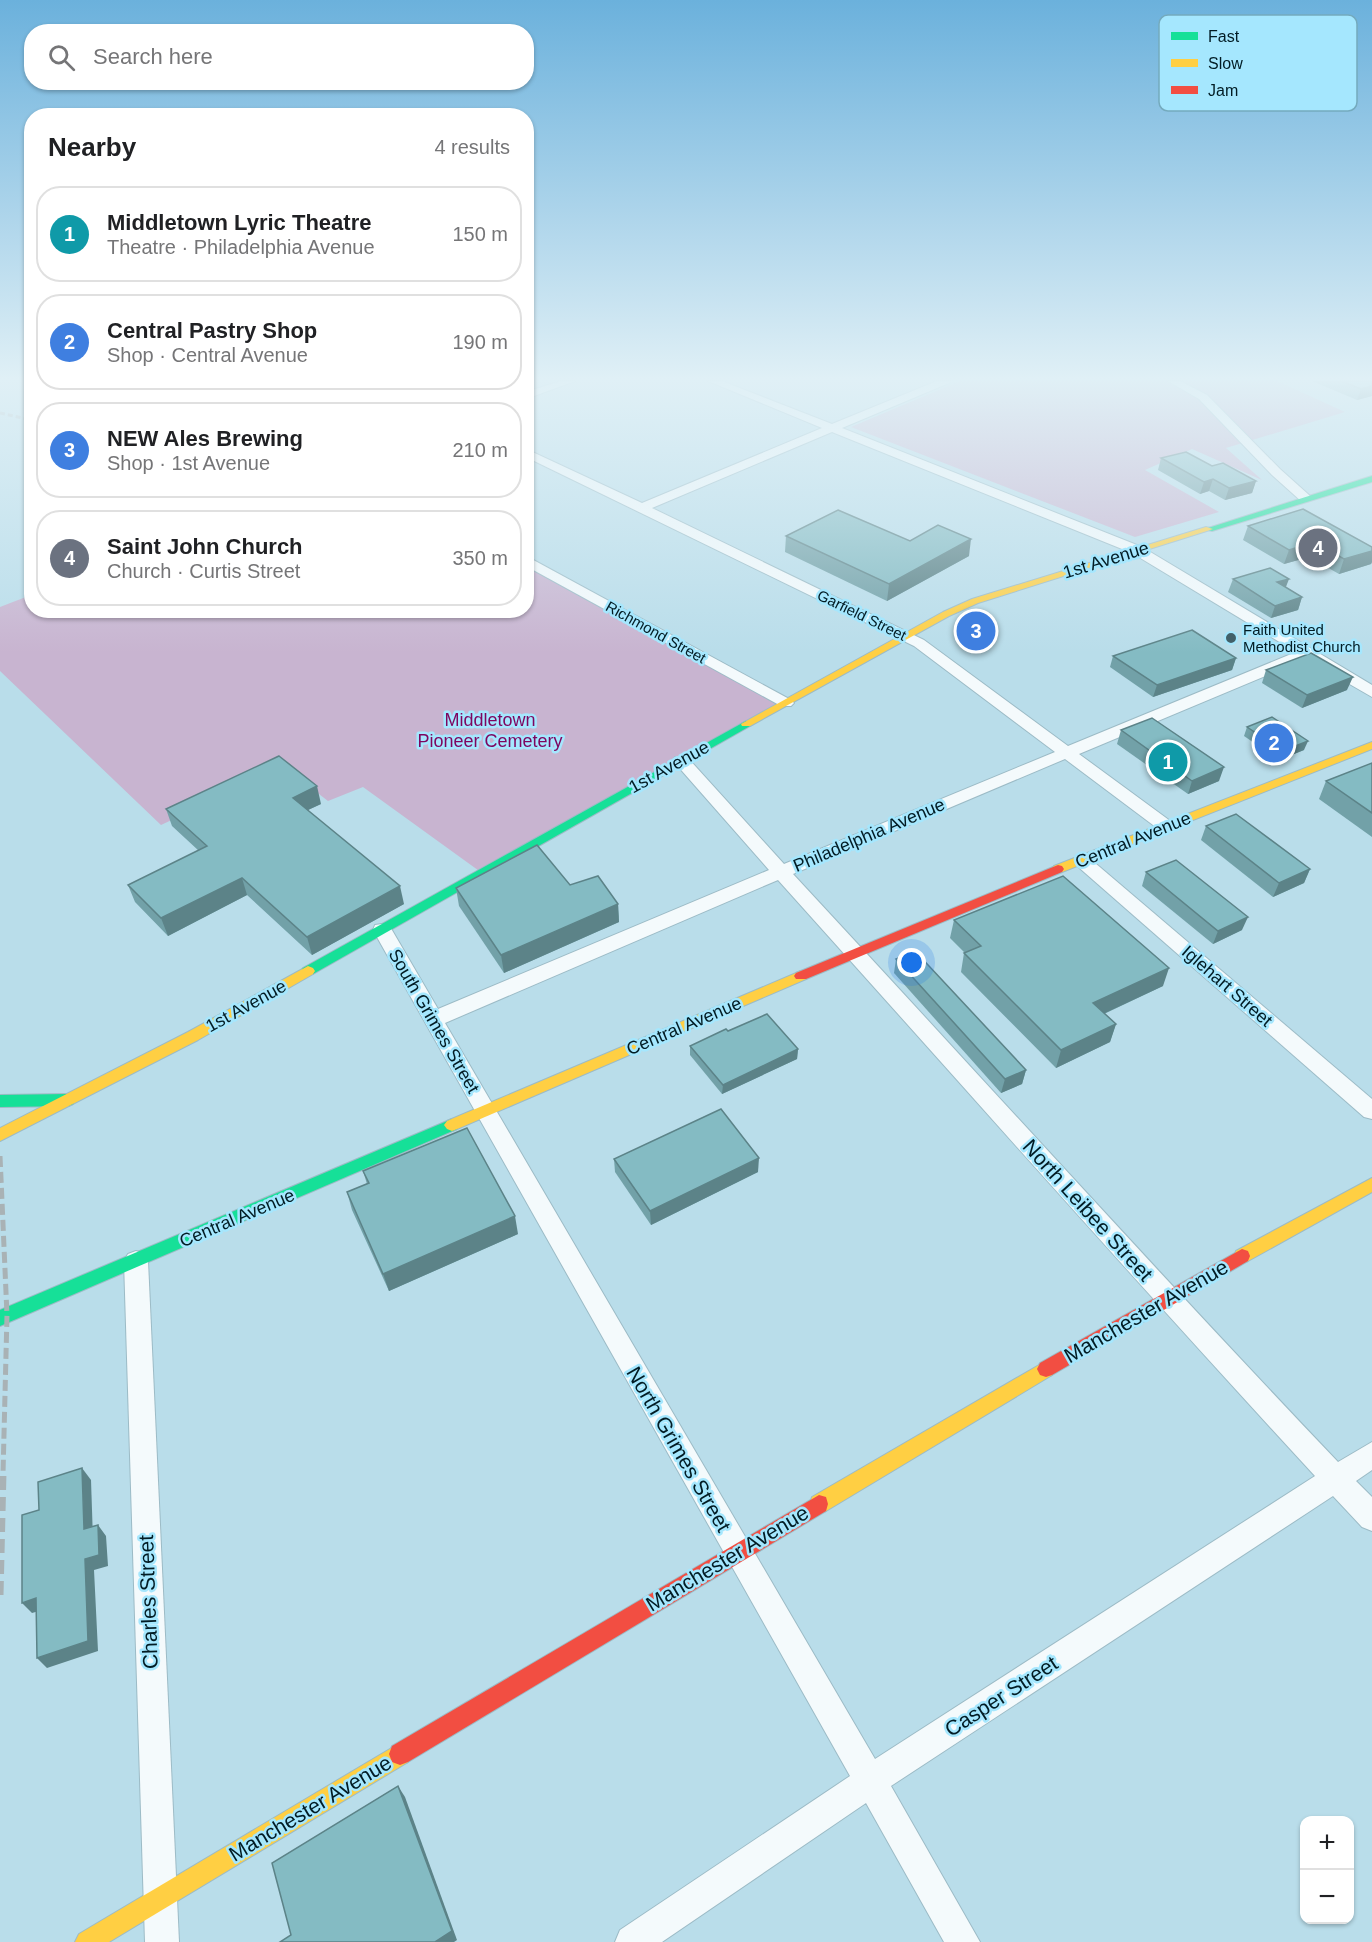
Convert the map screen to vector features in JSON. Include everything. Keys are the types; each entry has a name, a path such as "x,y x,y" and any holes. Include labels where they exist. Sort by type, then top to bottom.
{"street":[{"name":"Garfield Street","path":"567,472 919,643 1167,827"},
{"path":"642,508 729,472"},
{"path":"942,472 1137,550 1372,692"},
{"path":"1276,472 1305,505"},
{"name":"1st Avenue","path":"0,1135 193,1036 681,760 904,636 975,601 1288,504 1305,505 1372,479"},
{"name":"Richmond Street","path":"534,564 786,703"},
{"name":"Philadelphia Avenue","path":"432,1020 882,829 1068,754 1307,653"},
{"name":"Central Avenue","path":"0,1318 978,901 1372,746"},
{"name":"North Leibee Street","path":"681,760 1166,1298 1372,1517"},
{"name":"Iglehart Street","path":"1082,861 1372,1111"},
{"name":"South Grimes Street","path":"382,930 486,1111"},
{"path":"0,1101 68,1100"},
{"name":"North Grimes Street","path":"486,1111 599,1313 872,1780 963,1942"},
{"name":"Manchester Avenue","path":"87,1942 1166,1298 1372,1184"},
{"name":"Charles Street","path":"136,1261 162,1942"},
{"name":"Casper Street","path":"632,1942 872,1780 1372,1455"}],"green space":[{"path":"966,472 1148,472 1219,512 1135,537"},
{"path":"1243,472 1253,472 1262,480"},
{"name":"Middletown Pioneer Cemetery","path":"534,564 786,703 482,873 363,787 328,801 284,767 161,825 0,671 0,607 24,598 24,618 534,618"}],"building":[{"path":"1185,472 1239,472 1256,481 1229,488 1213,479 1204,482"},
{"path":"1303,509 1372,547 1372,551 1344,559 1314,542 1289,550 1248,526"},
{"path":"838,510 910,541 938,525 971,539 889,584 786,536"},
{"path":"1270,568 1289,579 1277,582 1302,597 1275,606 1233,579"},
{"path":"1192,630 1236,658 1157,685 1113,656"},
{"path":"1311,653 1353,677 1307,695 1266,670"},
{"path":"1272,717 1308,741 1283,751 1247,727"},
{"path":"1152,718 1224,767 1192,781 1121,730"},
{"path":"279,756 317,786 293,798 400,886 307,937 242,878 161,918 128,885 207,846 166,809"},
{"path":"1372,763 1372,813 1326,781"},
{"path":"1236,814 1310,869 1279,883 1206,826"},
{"path":"537,845 570,885 598,876 618,904 501,955 456,888"},
{"path":"1176,860 1248,917 1218,931 1146,872"},
{"path":"1063,876 1169,968 1093,1003 1116,1024 1061,1050 964,953 981,946 954,920"},
{"path":"915,951 1026,1070 1005,1079 896,959"},
{"path":"767,1014 798,1049 723,1085 690,1046 726,1029 728,1031"},
{"path":"721,1109 759,1158 650,1211 614,1159"},
{"path":"467,1128 515,1216 383,1274 347,1192 369,1183 363,1171"},
{"path":"82,1468 84,1529 98,1525 99,1555 85,1559 88,1641 37,1658 36,1598 22,1603 22,1515 39,1510 38,1482"},
{"path":"398,1786 452,1931 435,1942 280,1942 291,1935 272,1863"}],"railway":[{"path":"0,1156 7,1315 3,1474"},
{"path":"0,1595 3,1472"}],"traffic: fast":[{"path":"1209,529 1372,479"},
{"path":"308,971 746,724"},
{"path":"0,1101 68,1100"},
{"path":"0,1318 452,1125"}],"traffic: slow":[{"path":"746,724 946,614 975,601 1209,529"},
{"path":"1058,869 1372,745"},
{"path":"0,1135 193,1036 308,971"},
{"path":"452,1125 801,976"},
{"path":"1242,1256 1372,1184"},
{"path":"819,1504 1046,1369"},
{"path":"87,1942 400,1754"}],"traffic: jam":[{"path":"801,976 1058,869"},
{"path":"1046,1369 1242,1256"},
{"path":"400,1754 819,1504"}],"place":[{"name":"Saint John Church","path":"1318,548"},
{"name":"NEW Ales Brewing","path":"976,631"},
{"name":"Faith United Methodist Church","path":"1231,638"},
{"name":"Central Pastry Shop","path":"1274,743"},
{"name":"Middletown Lyric Theatre","path":"1168,762"}]}
